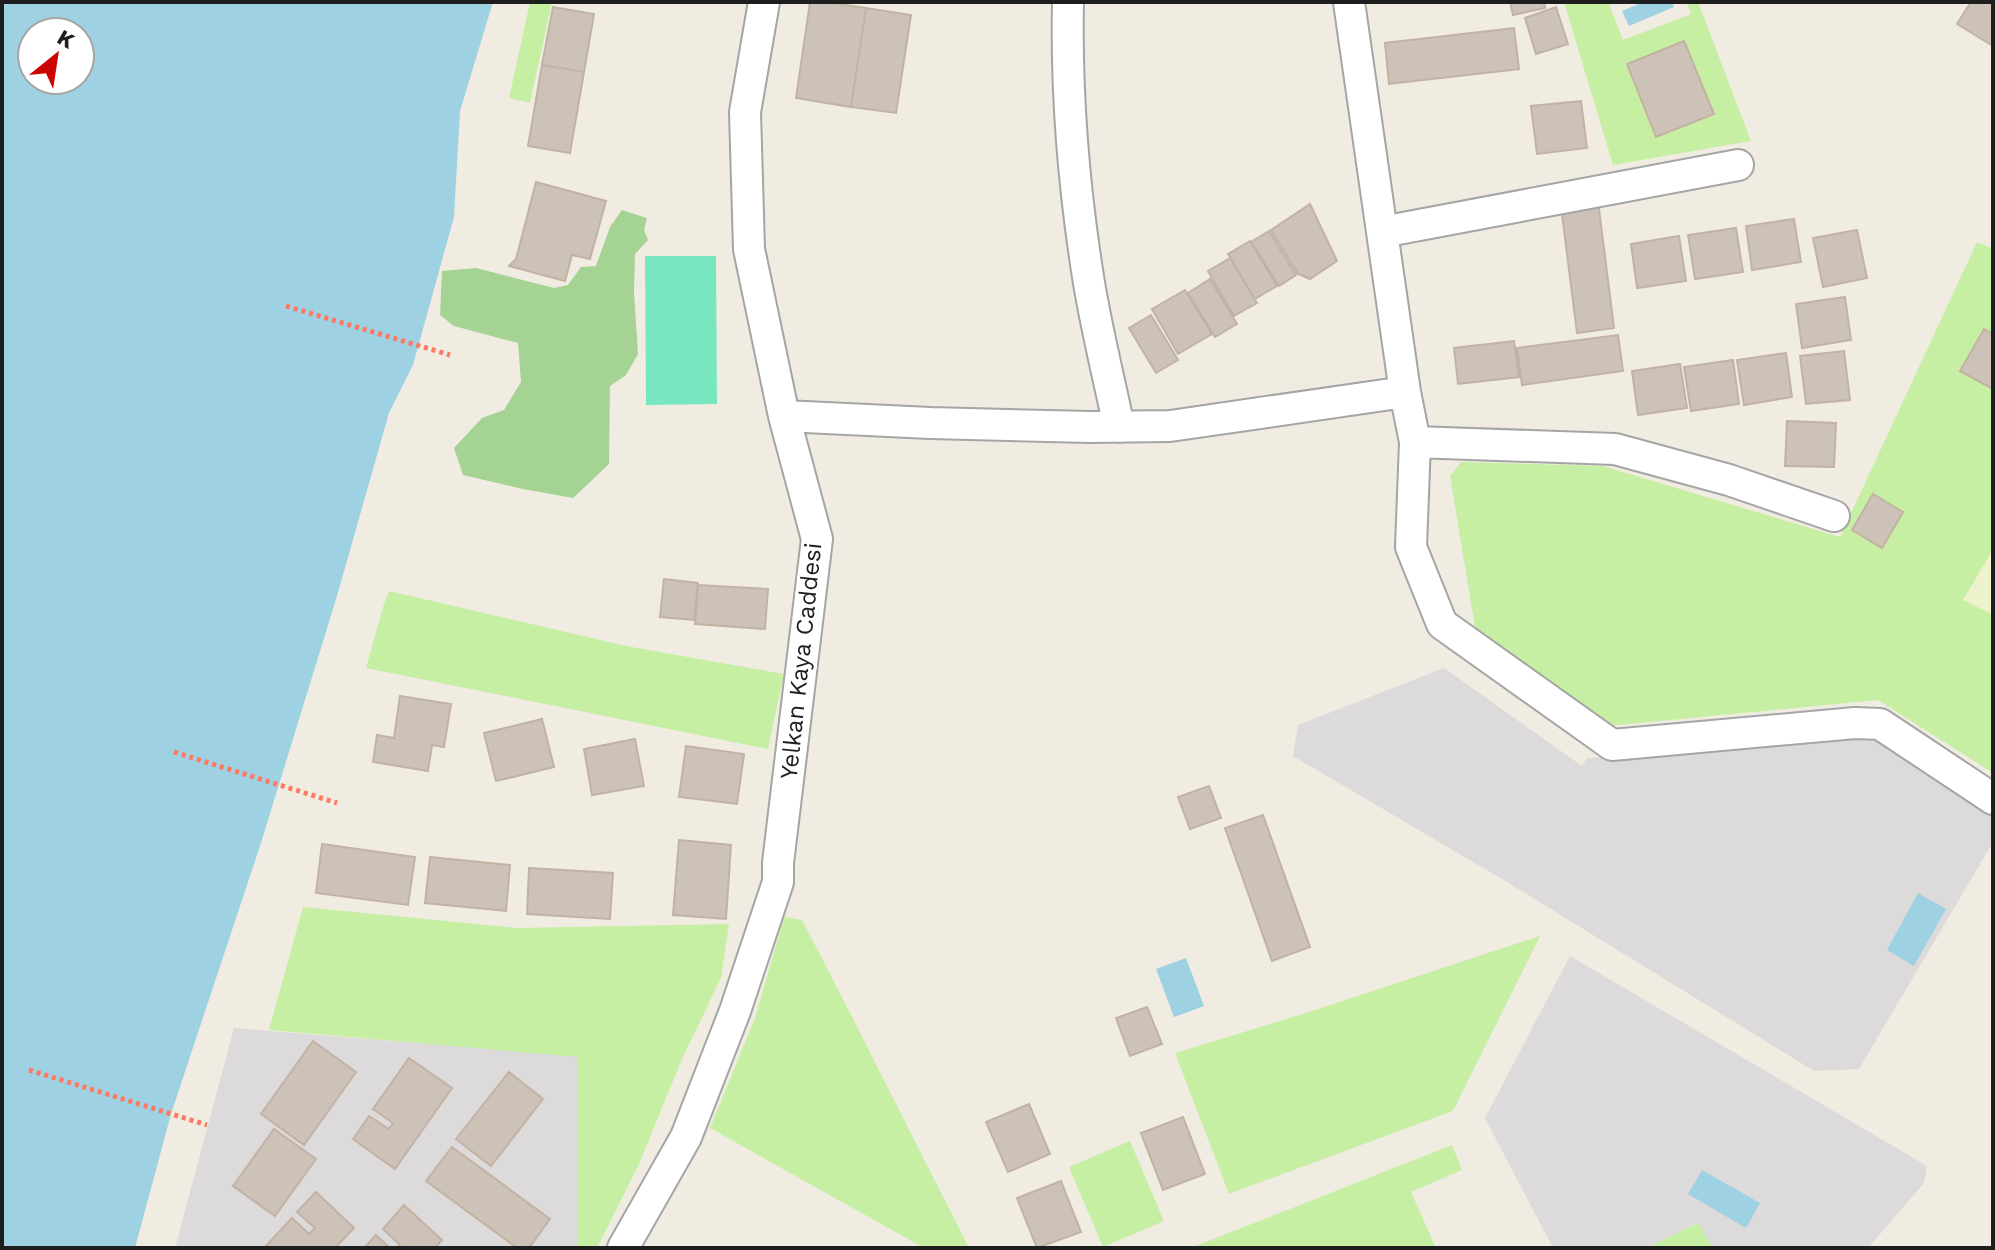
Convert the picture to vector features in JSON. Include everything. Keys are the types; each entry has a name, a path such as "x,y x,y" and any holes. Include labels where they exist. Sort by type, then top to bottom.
{"street":[{"name":"Yelkan Kaya Caddesi","path":"623,1248 686,1137 735,1011 778,882 817,539 784,416 749,249 745,112 764,2"},
{"path":"1068,2 1067,60 1073,154 1089,282 1119,427"},
{"path":"1349,2 1405,392 1415,442 1411,547 1442,624 1612,745 1855,723 1880,724 1993,799"},
{"path":"1382,232 1738,165"},
{"path":"784,416 930,423 1170,426 1405,392"},
{"path":"1415,442 1615,449 1729,480 1834,516"}],"path":[{"path":"286,306 450,355"},
{"path":"174,752 337,803"},
{"path":"29,1070 207,1125"}],"shaded area":[{"path":"1444,668 1582,766 1587,758 1874,736 1993,813 1993,842 1859,1069 1814,1071 1507,882 1293,756 1298,725"},
{"path":"1570,956 1927,1166 1924,1183 1868,1248 1713,1248 1697,1223 1646,1248 1553,1248 1485,1118"},
{"path":"234,1028 578,1056 578,1248 175,1248"}],"green space":[{"path":"530,2 552,2 530,103 509,98"},
{"path":"1564,2 1611,2 1609,4 1623,40 1691,14 1687,2 1698,2 1751,141 1613,165"},
{"path":"622,210 647,218 644,230 648,240 635,254 638,354 626,375 610,386 609,464 573,498 463,475 454,448 482,418 504,410 521,382 518,343 454,326 440,315 442,271 476,268 554,288 568,285 581,267 596,266 610,227"},
{"path":"1977,242 1993,249 1993,549 1963,600 1993,615 1993,773 1878,700 1608,726 1475,627 1450,476 1461,462 1603,466 1840,537"},
{"path":"645,256 716,256 717,404 646,405"},
{"path":"1993,549 1993,615 1962,600"},
{"path":"389,591 626,646 784,674 768,749 366,668"},
{"path":"303,907 517,928 729,924 721,978 682,1059 639,1164 597,1248 578,1248 578,1057 269,1030"},
{"path":"784,917 802,920 969,1248 924,1248 710,1128 755,1018"},
{"path":"1540,936 1453,1111 1229,1194 1175,1053"},
{"path":"1130,1141 1164,1221 1103,1247 1069,1167"},
{"path":"1452,1145 1462,1170 1411,1192 1436,1248 1193,1248 1193,1247"},
{"path":"1698,1223 1713,1248 1646,1248"}],"water":[{"path":"2,2 493,2 460,111 454,217 413,365 389,413 337,596 260,846 171,1114 135,1248 2,1248"},
{"path":"1643,2 1672,2 1674,7 1629,26 1622,11"},
{"path":"1918,893 1946,909 1914,966 1887,950"},
{"path":"1186,958 1204,1006 1174,1017 1156,969"},
{"path":"1702,1170 1760,1203 1746,1228 1688,1194"}],"building":[{"path":"810,2 866,8 851,107 796,98"},
{"path":"1510,2 1544,2 1545,8 1513,15"},
{"path":"1971,2 1993,2 1993,46 1957,24"},
{"path":"553,7 594,14 584,72 542,65"},
{"path":"1556,7 1568,44 1536,54 1525,18"},
{"path":"866,8 911,15 896,113 851,107"},
{"path":"1514,28 1519,69 1389,84 1385,43"},
{"path":"1684,41 1714,114 1656,137 1627,64"},
{"path":"542,65 584,72 570,153 528,146"},
{"path":"1581,101 1587,148 1537,154 1531,106"},
{"path":"536,182 606,201 590,259 572,255 565,281 509,266 516,259"},
{"path":"1598,201 1614,328 1577,333 1561,206"},
{"path":"1310,204 1337,261 1310,279 1298,274 1271,230"},
{"path":"1794,219 1801,262 1752,270 1746,226"},
{"path":"1736,228 1743,272 1695,279 1688,235"},
{"path":"1857,230 1867,278 1823,287 1813,238"},
{"path":"1269,231 1296,275 1279,286 1251,242"},
{"path":"1679,236 1686,281 1637,288 1631,244"},
{"path":"1250,241 1277,286 1255,299 1228,254"},
{"path":"1230,258 1257,303 1234,316 1208,271"},
{"path":"1210,279 1237,324 1215,337 1188,293"},
{"path":"1185,290 1212,334 1178,354 1152,309"},
{"path":"1845,297 1851,340 1802,348 1796,304"},
{"path":"1151,315 1178,360 1156,373 1129,328"},
{"path":"1984,329 1993,334 1993,389 1960,371"},
{"path":"1618,335 1623,371 1522,385 1517,348"},
{"path":"1514,341 1519,377 1458,384 1454,348"},
{"path":"1844,351 1850,400 1806,404 1800,356"},
{"path":"1786,353 1792,397 1744,405 1737,360"},
{"path":"1733,360 1739,404 1691,411 1684,367"},
{"path":"1680,364 1687,408 1638,415 1632,371"},
{"path":"1787,421 1836,423 1834,467 1785,466"},
{"path":"1873,494 1903,512 1882,548 1852,530"},
{"path":"664,579 698,583 694,620 660,617"},
{"path":"698,585 768,589 765,629 695,624"},
{"path":"400,696 451,704 444,747 432,745 428,771 373,762 377,735 394,738"},
{"path":"542,719 554,767 496,781 484,733"},
{"path":"635,739 644,786 592,795 584,749"},
{"path":"686,746 744,754 737,804 679,797"},
{"path":"1209,786 1221,818 1190,829 1178,797"},
{"path":"1263,815 1310,947 1272,961 1225,828"},
{"path":"679,840 731,845 726,919 673,915"},
{"path":"322,844 415,857 408,905 316,893"},
{"path":"430,857 510,865 506,911 425,903"},
{"path":"529,868 613,873 610,919 527,914"},
{"path":"1147,1007 1162,1044 1130,1056 1116,1018"},
{"path":"313,1041 356,1072 304,1145 261,1114"},
{"path":"409,1058 452,1088 395,1169 353,1139 369,1116 389,1129 393,1123 373,1109"},
{"path":"509,1072 543,1099 491,1166 456,1139"},
{"path":"1029,1104 1050,1154 1008,1172 986,1122"},
{"path":"1183,1117 1205,1174 1163,1190 1141,1133"},
{"path":"274,1129 316,1159 275,1216 233,1186"},
{"path":"452,1147 550,1219 529,1248 517,1248 426,1181"},
{"path":"1061,1181 1081,1232 1037,1248 1017,1198"},
{"path":"316,1192 354,1228 335,1248 264,1248 292,1218 309,1234 315,1228 297,1212"},
{"path":"404,1205 442,1240 435,1248 397,1248 400,1245 383,1229"},
{"path":"376,1235 390,1248 364,1248"}]}
